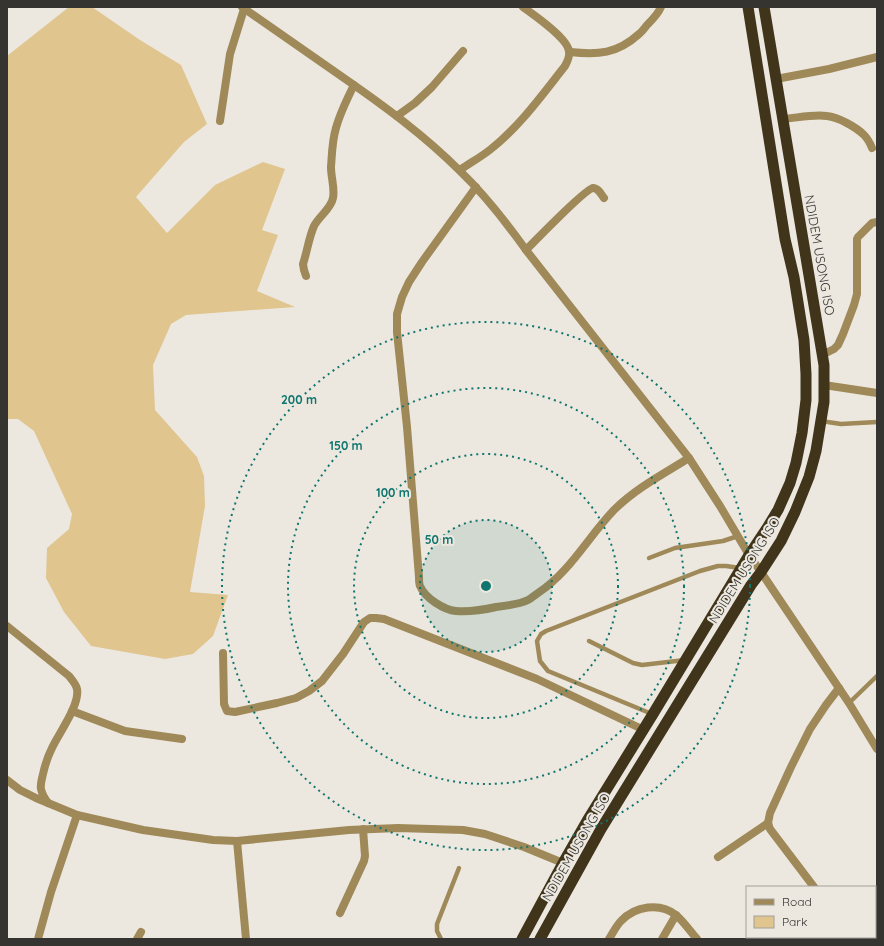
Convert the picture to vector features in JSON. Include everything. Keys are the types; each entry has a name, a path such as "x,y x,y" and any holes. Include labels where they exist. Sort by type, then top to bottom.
{"highway":[{"name":"NDIDEM USONG ISO","path":"522,939 587,821 644,730 749,555 768,528 790,483 796,463 802,433 806,400 804,340 785,239 748,7"},
{"name":"NDIDEM USONG ISO","path":"540,939 601,829 751,586 781,541 795,512 809,477 816,451 824,402 824,365 764,7"}],"street":[{"path":"460,170 491,149 510,132 530,110 565,66 568,59 570,52 568,45 523,7"},
{"path":"570,52 589,54 599,53 622,46 641,33 661,7"},
{"path":"220,121 230,54 243,8 397,116 433,145 460,170 503,218 526,250 688,458 720,506 749,555 849,703 877,749"},
{"path":"397,116 415,103 432,87 463,50"},
{"path":"776,79 829,69 877,57"},
{"path":"306,276 303,264 313,228 333,199 331,174 334,135 340,116 354,85"},
{"path":"783,119 811,116 827,116 838,119 847,123 864,135 872,148"},
{"path":"476,187 409,282 402,297 397,314 397,332 407,427 419,577 420,586 425,593 431,600 442,607 455,611 478,610 506,606 528,600 549,585 572,562 599,527 633,494 688,458"},
{"path":"526,250 590,189 594,188 599,190 604,198"},
{"path":"822,355 834,349 838,345 854,305 857,294 857,239 872,224 877,222"},
{"path":"824,384 877,393"},
{"path":"223,653 224,704 228,711 235,712 296,698 309,691 322,681 343,654 364,622 370,618 384,619 536,679 644,730"},
{"path":"7,626 69,676 76,685 76,698 72,711 52,747 46,760 43,772 41,790 48,803"},
{"path":"813,886 770,830 768,823 770,813 810,729 839,688"},
{"path":"72,711 126,731 182,738"},
{"path":"7,780 20,790 77,815 143,830 213,840 237,841 363,829 398,828 463,830 485,834 563,863"},
{"path":"38,939 51,892 77,815"},
{"path":"718,857 768,823"},
{"path":"340,913 364,861 363,829"},
{"path":"237,841 246,939"},
{"path":"609,939 621,921 629,914 638,910 649,908 660,908 676,915 697,939"},
{"path":"662,939 676,915"}],"lane":[{"path":"821,421 840,424 877,422"},
{"path":"650,558 675,548 723,541 738,536"},
{"path":"653,714 548,671 540,661 538,641 542,634 546,631 700,571 718,566 741,569"},
{"path":"589,641 633,663 642,665 686,659"},
{"path":"849,703 877,676"},
{"path":"441,939 437,931 437,924 459,868"}],"green space":[{"path":"69,7 92,7 140,40 181,65 207,124 184,142 136,197 167,233 215,185 263,162 285,169 262,230 278,235 257,291 295,307 186,315 171,324 153,365 155,410 197,457 204,476 205,506 190,592 228,595 213,636 193,654 165,659 91,646 64,612 46,578 47,548 69,529 72,514 34,431 18,419 7,419 7,56"}]}
